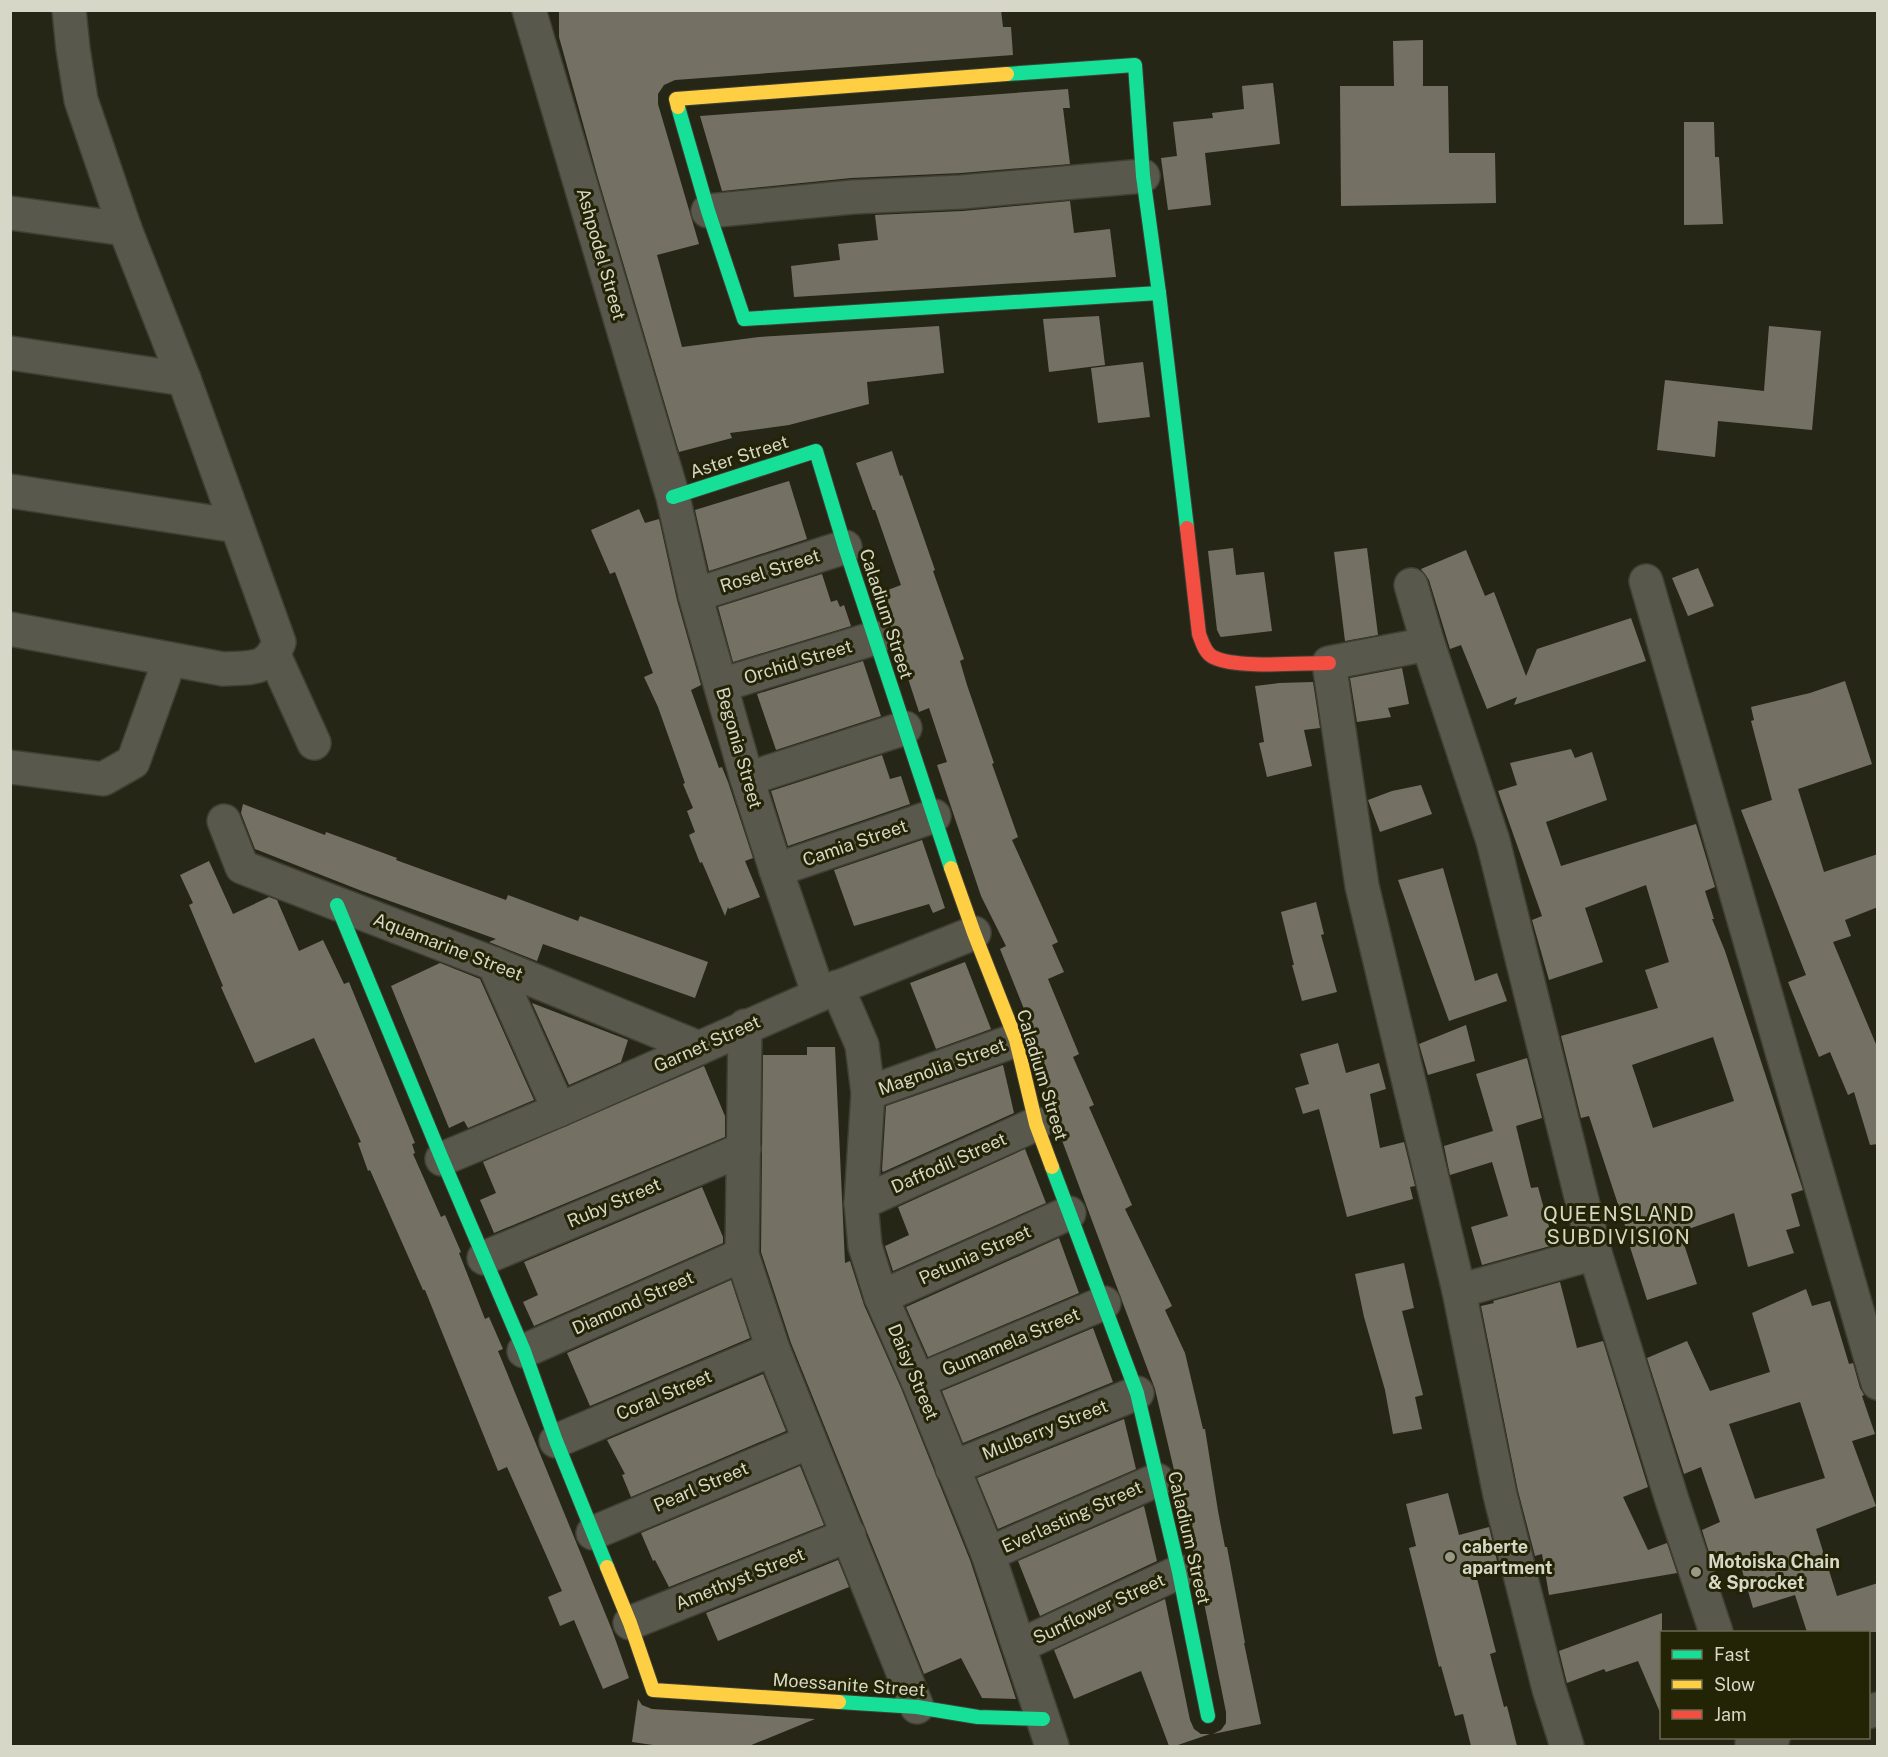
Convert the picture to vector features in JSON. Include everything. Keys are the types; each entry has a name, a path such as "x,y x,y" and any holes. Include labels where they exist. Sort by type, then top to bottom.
{"street":[{"path":"10,629 223,669 259,667 274,655 279,642 184,379 124,229 81,100 69,10"},
{"name":"Ashpodel Street","path":"529,10 673,497"},
{"path":"1159,293 744,319 708,211 676,99 1135,65 1143,176 1159,293 1199,634 1203,645 1212,657 1232,663 1329,663 1428,644"},
{"path":"708,211 1143,176"},
{"path":"10,213 124,229"},
{"path":"10,353 184,379"},
{"name":"Aster Street","path":"673,497 816,451"},
{"name":"Caladium Street","path":"816,451 845,548 934,816 974,933 1016,1041 1036,1124 1137,1393 1179,1572 1208,1716"},
{"path":"10,491 237,526"},
{"name":"Begonia Street","path":"673,497 695,595 747,779 776,870 828,991"},
{"name":"Rosel Street","path":"695,595 845,548"},
{"path":"1646,580 1878,1383"},
{"path":"1411,585 1428,644 1493,841 1595,1253 1716,1631"},
{"name":"Orchid Street","path":"721,685 875,638"},
{"path":"274,655 314,743"},
{"path":"10,767 103,779 133,762 170,659"},
{"path":"1329,663 1362,886 1459,1291 1500,1495 1567,1746"},
{"path":"747,779 905,728"},
{"name":"Camia Street","path":"776,870 934,816"},
{"name":"Aquamarine Street","path":"224,821 242,867 494,964 699,1048"},
{"path":"337,905 524,1351 555,1441 630,1623"},
{"name":"Garnet Street","path":"442,1159 559,1110 745,1026 974,933"},
{"path":"494,964 559,1110"},
{"name":"Daisy Street","path":"828,991 862,1045 868,1093 861,1203 866,1246 881,1297 918,1381 988,1554 1047,1733"},
{"path":"745,1026 742,1255 773,1349 809,1442 849,1535 917,1707"},
{"name":"Magnolia Street","path":"868,1093 1016,1041"},
{"name":"Daffodil Street","path":"861,1203 1036,1124"},
{"name":"Ruby Street","path":"484,1258 744,1149"},
{"name":"Petunia Street","path":"881,1297 1069,1213"},
{"path":"1459,1291 1595,1253"},
{"name":"Diamond Street","path":"524,1351 742,1255"},
{"name":"Gumamela Street","path":"918,1381 1104,1303"},
{"name":"Coral Street","path":"555,1441 773,1349"},
{"name":"Mulberry Street","path":"952,1468 1137,1393"},
{"name":"Pearl Street","path":"593,1533 809,1442"},
{"name":"Everlasting Street","path":"988,1554 1157,1480"},
{"name":"Amethyst Street","path":"630,1623 849,1535"},
{"name":"Sunflower Street","path":"1019,1646 1179,1572"},
{"name":"Moessanite Street","path":"630,1623 653,1690 917,1707 978,1717 1047,1733"}],"building":[{"path":"559,10 1001,10 1003,27 1011,27 1013,55 675,80 664,85 658,94 658,104 699,244 657,255 682,347 759,337 939,326 944,373 867,382 869,404 789,425 730,433 732,438 679,452 559,37"},
{"path":"1423,40 1423,86 1448,86 1449,153 1495,153 1496,203 1341,206 1340,86 1394,86 1393,41"},
{"path":"1273,83 1280,144 1205,153 1211,205 1168,210 1161,158 1177,156 1173,122 1213,118 1212,113 1244,109 1242,86"},
{"path":"1068,89 1070,108 1063,108 1070,164 961,173 851,178 722,191 700,116"},
{"path":"1684,122 1714,122 1715,157 1719,157 1723,224 1684,225"},
{"path":"1070,201 1074,233 1110,229 1116,277 794,297 791,266 840,260 838,244 878,240 875,215 963,211"},
{"path":"1099,316 1105,365 1049,372 1043,319"},
{"path":"1769,326 1821,331 1812,430 1718,421 1715,457 1657,450 1665,380 1764,391"},
{"path":"1143,362 1150,417 1098,423 1091,368"},
{"path":"892,451 964,659 960,661 967,685 1018,837 1012,840 1058,942 1052,945 1064,972 1048,979 1079,1054 1073,1057 1094,1105 1089,1107 1132,1205 1125,1209 1172,1306 1165,1310 1185,1353 1203,1429 1205,1429 1218,1511 1261,1724 1213,1734 1221,1730 1226,1723 1226,1712 1197,1568 1155,1389 1054,1119 1034,1034 1000,949 1006,946 981,896 937,765 947,762 929,708 919,712 880,593 901,585 856,463"},
{"path":"789,481 807,539 709,571 695,510"},
{"path":"639,509 645,523 659,519 677,600 701,685 691,690 719,768 722,767 728,782 753,858 745,861 760,897 729,909 728,907 725,916 689,835 695,832 687,811 693,808 658,707 644,677 653,673 615,572 610,574 591,530"},
{"path":"1233,548 1236,575 1264,572 1272,631 1221,637 1217,630 1208,551"},
{"path":"1367,548 1378,635 1345,641 1334,552"},
{"path":"1466,550 1485,596 1494,592 1526,676 1537,649 1631,618 1646,661 1514,705 1517,697 1487,709 1461,645 1450,649 1429,580 1421,569"},
{"path":"1698,568 1714,606 1688,616 1672,578"},
{"path":"822,574 831,602 837,600 840,607 844,605 851,626 733,662 718,607"},
{"path":"863,661 881,716 776,750 757,694"},
{"path":"1402,668 1409,704 1388,708 1391,717 1357,722 1350,678"},
{"path":"1845,681 1872,764 1798,789 1824,872 1878,854 1878,907 1845,920 1851,936 1833,942 1878,1049 1878,1144 1870,1145 1854,1092 1848,1095 1830,1052 1819,1057 1788,982 1806,975 1741,810 1772,800 1751,721 1754,720 1751,707 1810,693"},
{"path":"1313,682 1320,728 1304,730 1312,766 1267,777 1259,743 1264,742 1255,686"},
{"path":"1571,749 1575,758 1592,752 1607,800 1546,822 1561,866 1696,824 1715,887 1705,891 1714,919 1712,919 1725,951 1803,1190 1791,1194 1800,1226 1786,1230 1794,1253 1748,1267 1734,1213 1680,1232 1697,1284 1647,1300 1589,1116 1581,1118 1561,1036 1658,1008 1645,970 1669,962 1646,885 1585,908 1603,962 1549,980 1532,920 1542,916 1498,791 1517,785 1510,763","holes":["1713,1037 1734,1101 1653,1128 1632,1065"]},
{"path":"882,755 890,779 901,776 910,804 788,846 771,791"},
{"path":"1421,785 1432,814 1380,832 1368,800 1392,791"},
{"path":"243,804 325,835 326,832 506,900 508,895 578,921 580,916 708,962 695,998 543,944 537,961 489,942 496,939 362,891 255,849 241,813"},
{"path":"922,840 945,908 933,913 929,904 854,926 834,870"},
{"path":"209,861 233,914 269,897 277,900 299,951 323,940 344,984 349,982 415,1143 412,1144 415,1153 413,1154 441,1217 445,1215 485,1319 489,1317 503,1349 498,1351 612,1630 629,1678 603,1689 574,1620 560,1626 548,1597 562,1591 507,1467 498,1471 425,1290 423,1290 370,1170 368,1171 358,1143 361,1142 314,1038 255,1063 221,987 223,986 189,905 193,903 180,875"},
{"path":"1443,868 1475,981 1497,973 1507,1001 1449,1021 1398,880"},
{"path":"1316,902 1324,934 1321,935 1337,992 1302,1001 1281,912"},
{"path":"965,962 991,1029 936,1049 910,983"},
{"path":"440,963 480,979 534,1100 468,1128 464,1121 449,1128 391,986"},
{"path":"532,1003 628,1040 621,1062 569,1085"},
{"path":"1466,1025 1475,1061 1428,1075 1419,1044"},
{"path":"1338,1043 1346,1073 1379,1063 1386,1089 1370,1094 1380,1148 1404,1142 1415,1186 1410,1187 1413,1199 1347,1217 1319,1109 1303,1114 1295,1088 1309,1084 1300,1054"},
{"path":"807,1047 835,1047 845,1263 850,1261 864,1305 901,1388 970,1560 1016,1699 982,1698 961,1658 924,1674 791,1343 761,1252 763,1055 807,1055"},
{"path":"1527,1058 1542,1118 1516,1126 1531,1188 1538,1187 1554,1245 1482,1265 1471,1227 1508,1216 1492,1162 1450,1175 1444,1146 1493,1131 1476,1074"},
{"path":"1003,1065 1014,1113 883,1172 886,1106"},
{"path":"704,1066 725,1116 725,1137 494,1233 480,1200 496,1193 483,1162"},
{"path":"1025,1149 1046,1203 893,1271 885,1246 909,1235 898,1207"},
{"path":"702,1187 723,1237 723,1243 534,1326 523,1302 538,1295 524,1262"},
{"path":"1059,1238 1079,1293 928,1357 906,1307"},
{"path":"1404,1263 1414,1308 1402,1311 1423,1395 1415,1397 1422,1429 1393,1434 1385,1390 1364,1317 1355,1274"},
{"path":"731,1280 750,1338 590,1406 567,1353"},
{"path":"1560,1282 1577,1348 1603,1341 1648,1487 1623,1497 1648,1550 1667,1543 1677,1573 1549,1595 1542,1554 1535,1556 1518,1491 1481,1306"},
{"path":"1806,1289 1812,1306 1830,1301 1849,1364 1853,1363 1875,1434 1852,1441 1876,1506 1816,1529 1837,1596 1878,1583 1878,1632 1807,1631 1795,1595 1753,1608 1737,1553 1712,1562 1702,1530 1720,1522 1701,1467 1684,1474 1647,1358 1687,1341 1710,1391 1770,1372 1752,1313","holes":["1800,1402 1825,1478 1755,1499 1729,1424"]},
{"path":"1093,1328 1113,1382 963,1443 942,1391"},
{"path":"763,1374 786,1431 631,1497 622,1475 625,1474 607,1440"},
{"path":"1124,1419 1136,1469 998,1529 977,1478"},
{"path":"800,1466 824,1525 669,1587 655,1560 653,1561 641,1533"},
{"path":"1448,1493 1459,1535 1489,1527 1498,1565 1475,1571 1496,1652 1490,1654 1517,1746 1471,1746 1463,1714 1455,1716 1441,1666 1439,1667 1409,1548 1416,1546 1406,1504"},
{"path":"1144,1506 1157,1561 1040,1616 1018,1561"},
{"path":"838,1560 849,1587 718,1641 706,1613"},
{"path":"1165,1599 1190,1720 1194,1729 1201,1734 1210,1734 1175,1746 1169,1746 1141,1671 1074,1699 1054,1650"},
{"path":"1662,1613 1660,1712 1638,1661 1606,1672 1604,1669 1567,1683 1559,1651"},
{"path":"638,1699 642,1705 652,1709 815,1719 749,1746 660,1746 632,1742"}],"traffic: fast":[{"path":"1007,74 1135,65 1143,176 1187,528"},
{"path":"678,107 708,211 744,319 1159,293"},
{"path":"673,497 816,451 845,547 951,868"},
{"path":"337,905 524,1351 556,1441 607,1567"},
{"path":"1052,1167 1137,1393 1179,1572 1208,1716"},
{"path":"839,1702 917,1707 978,1717 1043,1719"}],"traffic: slow":[{"path":"678,107 676,99 1007,74"},
{"path":"951,868 1016,1040 1036,1124 1052,1167"},
{"path":"607,1567 630,1623 653,1690 839,1702"}],"traffic: jam":[{"path":"1187,528 1199,634 1210,655 1223,661 1237,663 1329,663"}],"place":[{"name":"caberte apartment","path":"1450,1557"},
{"name":"Motoiska Chain & Sprocket","path":"1696,1572"}],"district":[{"name":"QUEENSLAND SUBDIVISION","path":"1619,1226"}]}
